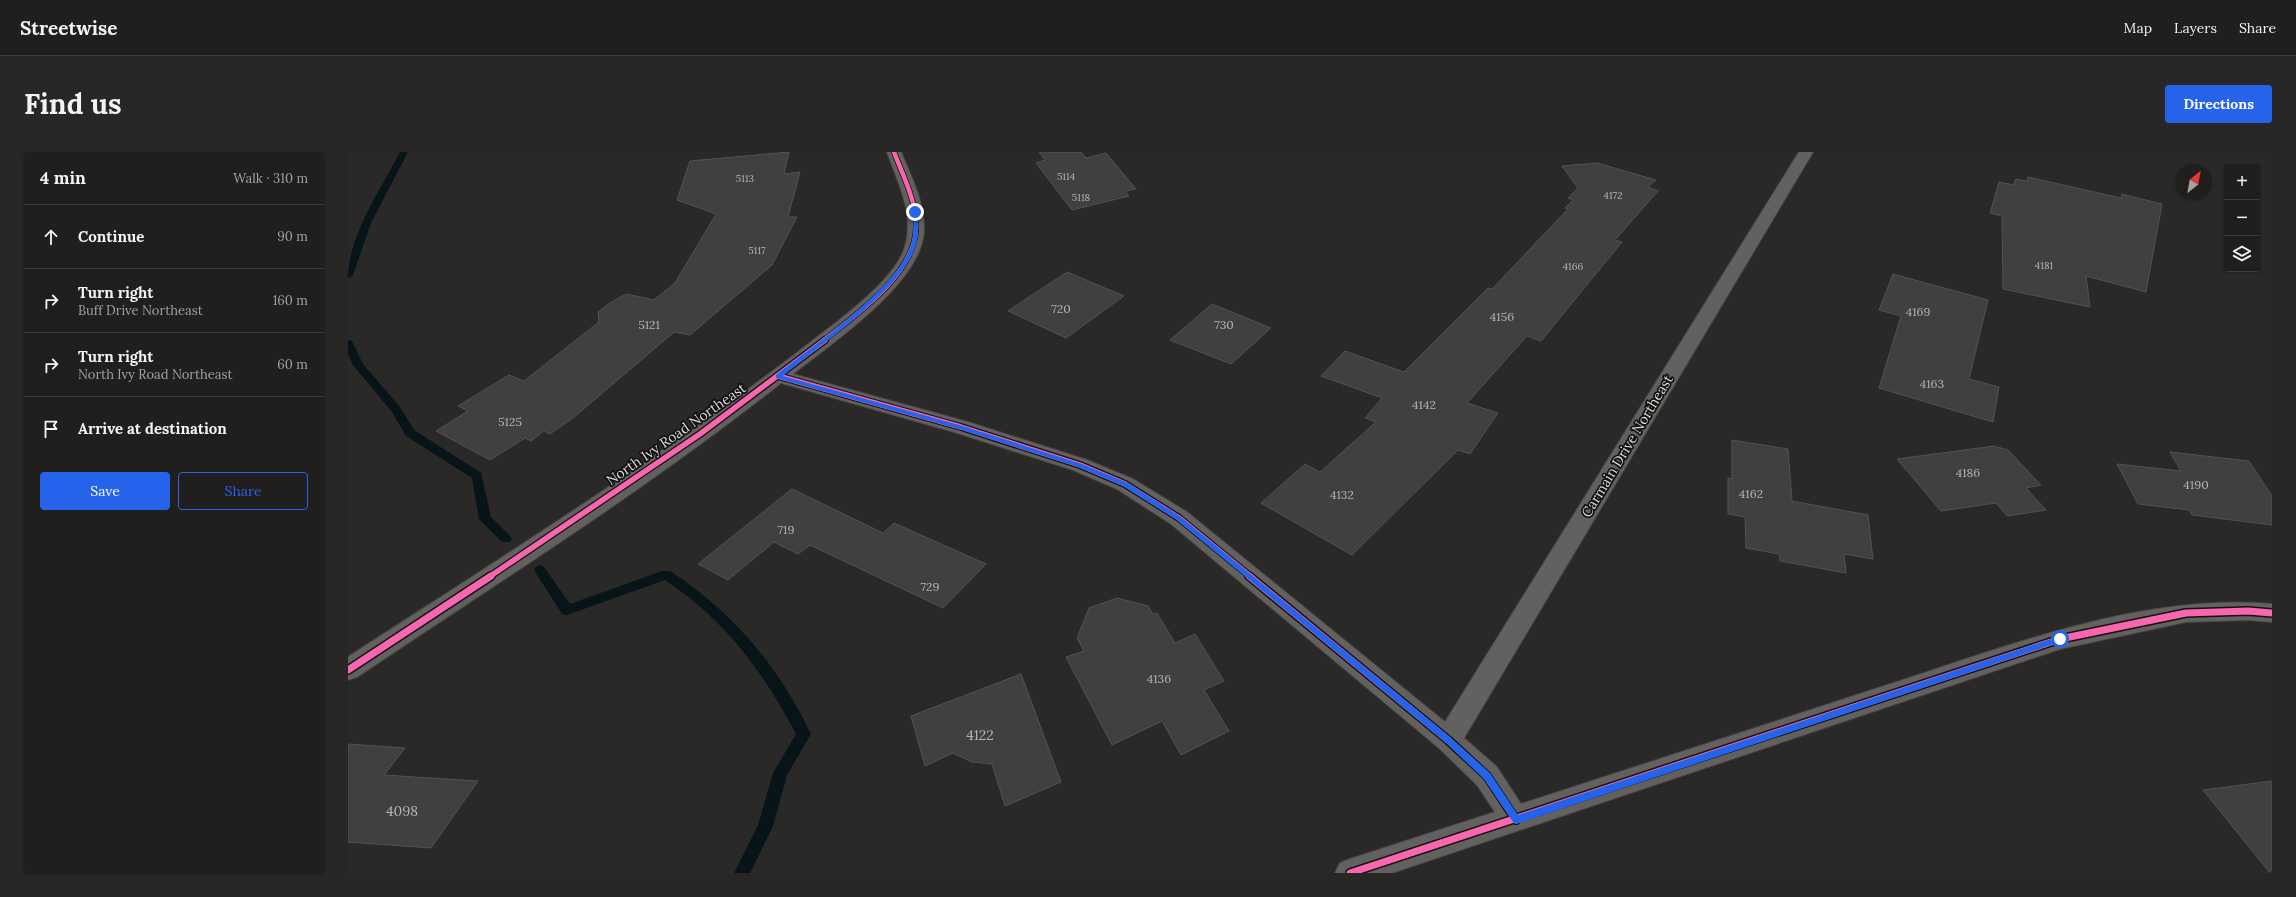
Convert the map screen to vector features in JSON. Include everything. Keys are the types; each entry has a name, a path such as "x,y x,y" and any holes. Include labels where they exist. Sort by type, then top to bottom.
{"street":[{"name":"North Ivy Road Northeast","path":"348,670 634,480 778,376 849,320 892,280 911,253 917,227 916,219 894,152"},
{"name":"Carmain Drive Northeast","path":"1448,740 1806,152"},
{"path":"778,376 961,427 1080,465 1125,484 1179,518 1448,740 1487,776 1516,820"},
{"path":"1350,873 1516,820 2060,639 2186,614 2248,611 2272,613"}],"building":[{"path":"789,152 784,174 800,172 788,217 797,217 772,265 690,335 674,332 573,418 550,434 544,431 531,441 525,438 490,460 436,431 468,411 458,406 509,375 524,381 599,322 598,312 610,303 626,294 654,300 675,283 716,214 677,200 690,161"},
{"path":"1039,152 1081,152 1086,158 1106,153 1136,189 1125,191 1129,196 1072,210 1036,163 1045,160"},
{"path":"1597,163 1656,180 1648,187 1658,191 1615,240 1622,242 1541,341 1527,336 1467,403 1498,413 1470,454 1458,450 1352,555 1261,503 1305,464 1320,472 1376,422 1365,418 1382,398 1321,376 1345,351 1404,372 1488,288 1492,289 1568,209 1565,208 1573,200 1568,198 1578,188 1562,166"},
{"path":"2028,177 2121,198 2122,194 2162,204 2146,292 2086,276 2090,307 2003,289 2002,216 1990,213 1999,182 2014,185 2016,179 2027,181"},
{"path":"1067,272 1124,296 1066,338 1008,311"},
{"path":"1893,274 1988,300 1969,379 1999,387 1993,422 1879,388 1901,316 1879,310"},
{"path":"1212,304 1271,328 1231,364 1170,340"},
{"path":"1732,440 1788,449 1792,501 1868,515 1873,559 1844,554 1846,573 1780,561 1779,554 1746,548 1745,517 1728,514 1728,478 1732,479"},
{"path":"1994,446 2008,450 2041,485 2026,488 2046,510 2007,516 1996,503 1941,511 1897,459"},
{"path":"2170,452 2249,461 2272,496 2272,525 2192,515 2189,510 2138,504 2117,464 2181,471"},
{"path":"792,489 883,533 894,523 986,564 943,608 810,545 798,554 774,542 728,580 698,564"},
{"path":"1117,598 1148,606 1153,614 1157,613 1175,643 1195,634 1224,681 1204,690 1229,731 1181,755 1162,721 1112,745 1066,657 1084,651 1077,638 1089,608"},
{"path":"1021,674 1061,782 1005,806 992,764 972,762 953,753 925,766 911,716"},
{"path":"348,744 405,748 384,775 478,781 431,848 348,842"},
{"path":"2272,781 2272,873 2270,873 2203,790"}],"waterway":[{"path":"348,275 367,223 404,152"},
{"path":"348,343 358,365 396,410 410,433 477,476 485,519 506,539"},
{"path":"540,570 567,610 666,574 690,590 730,625 747,644 777,686 804,734 780,773 765,826 742,873"}],"cycle path":[{"path":"348,670 584,515 642,475 757,392 867,305 893,279 903,266 911,253 915,240 915,215 912,202 894,152"},
{"path":"778,376 961,427 1080,465 1125,484 1179,518 1448,740 1487,776 1516,820"},
{"path":"1350,873 2060,639 2186,613 2248,611 2272,613"}],"route":[{"path":"915,212 917,227 911,253 892,280 849,320 778,376 961,427 1080,465 1125,484 1179,518 1448,740 1487,776 1516,820 2060,639"}]}
